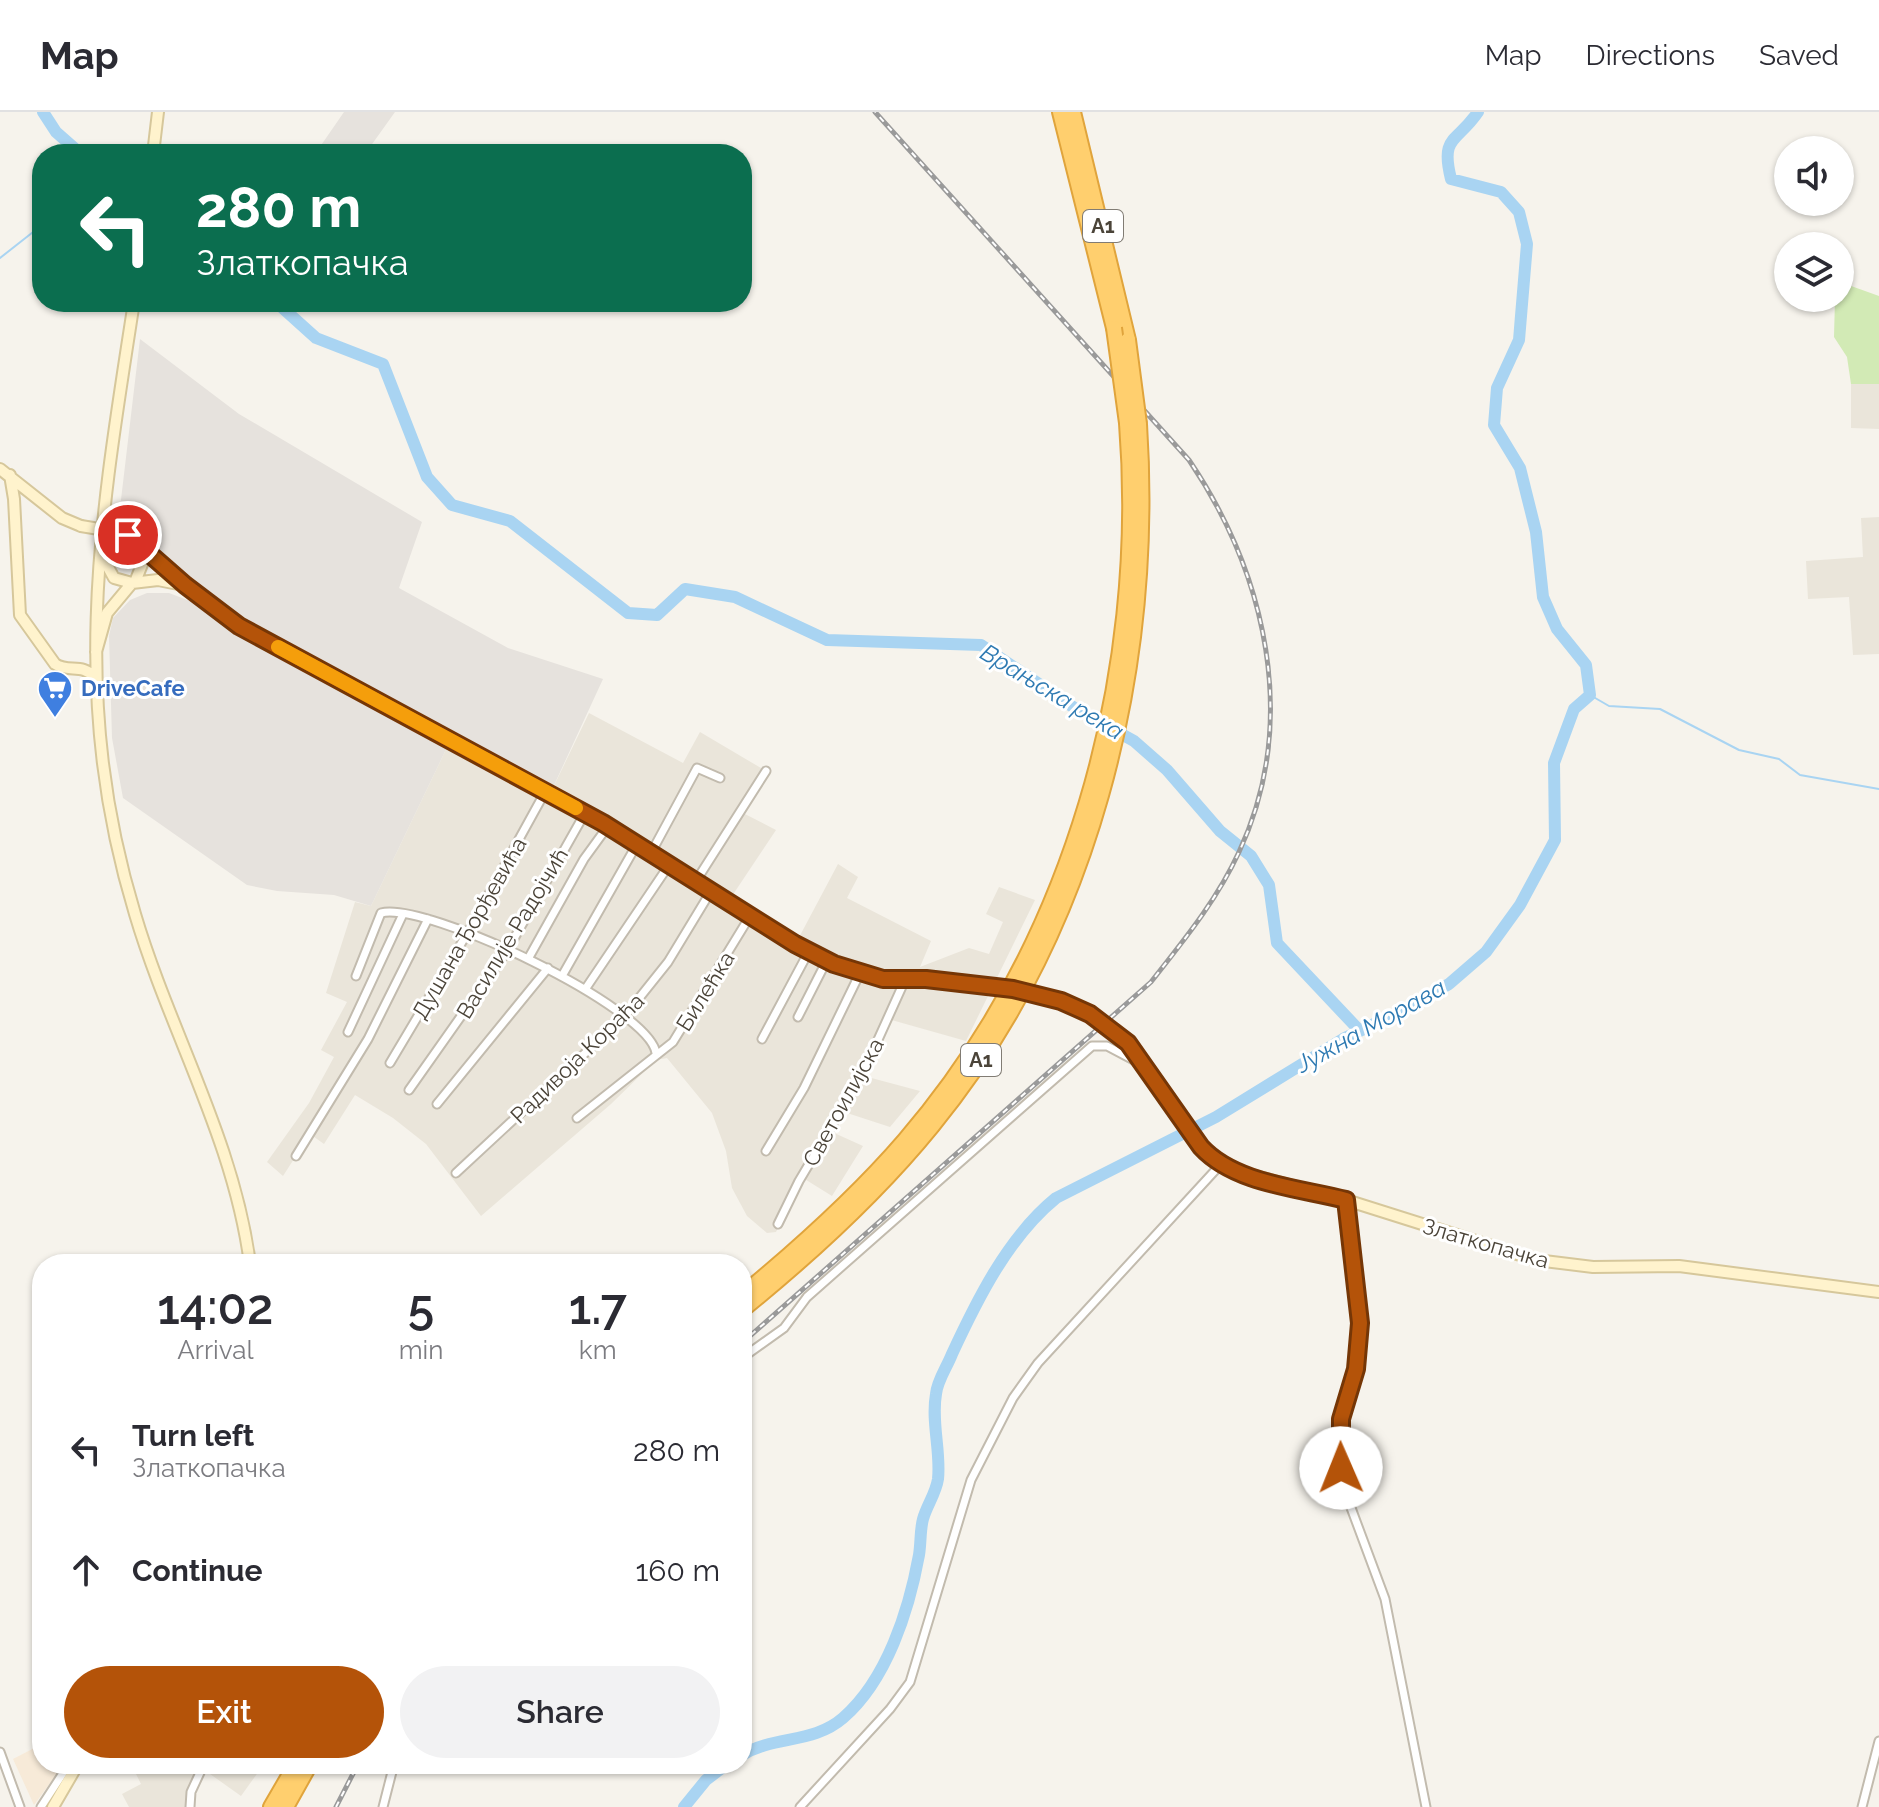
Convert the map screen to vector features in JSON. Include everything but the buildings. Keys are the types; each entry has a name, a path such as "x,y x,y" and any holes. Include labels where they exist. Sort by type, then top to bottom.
{"highway":[{"name":"A1","path":"1060,112 1114,328 1133,424"},
{"name":"A1","path":"752,1301 856,1210 933,1125 982,1059 1031,972 1092,826 1116,714 1128,574 1133,424 1128,340 1073,112"},
{"name":"A1","path":"752,1286 823,1226 883,1164 922,1120 971,1052 1030,946 1057,885 1110,741"},
{"path":"271,1807 290,1774"},
{"path":"286,1807 304,1774"}],"main road":[{"path":"154,144 158,112"},
{"path":"133,312 100,547 94,677 101,762 115,844 147,951 223,1149 248,1254"},
{"path":"5,472 67,522 117,532 139,542 185,585 252,633 608,826 809,951 860,973 905,980"},
{"path":"5,472 16,518 22,620 55,664 85,669 94,677"},
{"path":"16,518 20,506 32,494"},
{"path":"94,656 107,613 134,582 143,562 139,542"},
{"path":"100,547 108,573 119,582 164,581 185,585"},
{"path":"70,668 83,658 94,639"},
{"name":"Златкопачка","path":"905,980 974,984 1043,996 1096,1018 1117,1031 1201,1147 1221,1164 1255,1177 1346,1200 1523,1257 1568,1266 1679,1266 1879,1292"},
{"path":"53,1807 72,1774"}],"street":[{"path":"651,853 697,768 720,778"},
{"path":"696,881 766,771"},
{"name":"Душана Ђорђевића","path":"390,1063 468,932 545,792"},
{"name":"Василије Радојчић","path":"409,1090 507,951 585,813"},
{"path":"528,959 584,859 608,826"},
{"path":"562,976 637,844"},
{"path":"586,988 669,865"},
{"name":"Радивоја Кораћа","path":"456,1173 624,1017 668,962 711,891"},
{"path":"356,976 381,913 428,919 468,932 586,988 654,1043 656,1053"},
{"path":"348,1032 403,914"},
{"name":"Билећка","path":"577,1118 673,1042 750,916"},
{"path":"296,1156 368,1039 428,919"},
{"path":"762,1039 809,951"},
{"path":"798,1017 827,960"},
{"path":"437,1104 548,968"},
{"path":"766,1151 810,1078 860,973"},
{"name":"Светоилијска","path":"778,1224 799,1181 862,1075 905,980"},
{"path":"752,1351 784,1328 817,1288 1092,1046 1107,1046 1143,1064"},
{"path":"800,1807 910,1682 966,1493 1013,1398 1038,1363 1221,1164"},
{"path":"1346,1200 1360,1323 1356,1369 1341,1419 1341,1468 1347,1497 1385,1599 1426,1807"},
{"path":"1862,1807 1879,1741"},
{"path":"0,1752 20,1807"},
{"path":"41,1807 62,1774"},
{"path":"190,1807 191,1792 199,1774"},
{"path":"383,1807 391,1774"}],"shaded area":[{"path":"344,112 395,112 372,144 322,144"},
{"path":"140,339 239,414 422,522 399,588 508,648 603,679 550,794 451,739 371,906 334,895 277,891 247,885 123,798 112,738 109,636 113,618 130,600 147,593 169,593 190,601 201,590 157,548 118,525"},
{"path":"1851,384 1879,384 1879,429 1851,428"},
{"path":"1879,517 1879,654 1853,655 1849,597 1808,599 1806,561 1863,557 1861,518"},
{"path":"589,713 683,763 700,732 766,771 741,812 776,830 728,902 796,943 838,864 858,877 847,898 931,941 920,967 969,948 989,954 1003,922 986,914 999,887 1035,900 966,1041 888,1019 864,1076 920,1091 890,1127 844,1112 832,1132 863,1146 832,1196 803,1178 776,1232 767,1233 747,1216 732,1188 726,1151 712,1113 667,1058 656,1060 611,1104 481,1216 426,1144 393,1118 355,1095 324,1144 310,1134 283,1176 267,1162 309,1103 334,1057 321,1050 347,1002 326,993 355,902 371,906 451,739 550,794"},
{"path":"32,1749 32,1774 57,1774 34,1805 13,1759"},
{"path":"136,1774 201,1774 190,1807 129,1807 122,1794 141,1784"},
{"path":"210,1774 257,1774 241,1796"}],"green space":[{"path":"1854,287 1879,296 1879,384 1851,384 1847,357 1834,337 1835,312 1854,312"}],"waterway":[{"name":"Врањска река","path":"43,112 56,132 70,144"},
{"name":"Јужна Морава","path":"752,1750 807,1736 831,1726 858,1702 884,1664 909,1598 923,1519 938,1479 935,1415 938,1384 983,1291 1023,1231 1056,1198 1216,1117 1343,1039 1449,984 1486,952 1520,905 1555,840 1554,763 1574,709 1590,695 1586,665 1557,629 1543,597 1536,532 1520,468 1494,425 1497,388 1519,340 1527,244 1519,212 1501,192 1451,179 1449,147 1478,112"},
{"path":"0,258 32,233"},
{"name":"Врањска река","path":"287,312 316,338 383,364 427,477 452,505 510,521 628,613 657,615 685,589 735,597 827,640 981,645 1076,709 1134,741 1167,770 1220,831 1251,856 1269,885 1277,943 1359,1030"},
{"path":"1590,695 1609,706 1660,709 1739,750 1779,759 1800,775 1879,789"},
{"name":"Јужна Морава","path":"684,1807 714,1774"}],"railway":[{"path":"752,1334 1151,982 1199,919 1230,870 1258,802 1268,752 1270,700 1266,650 1255,600 1238,551 1216,504 1189,460 875,112"},
{"path":"336,1807 353,1774"}],"slow traffic":[{"path":"278,647 576,808"}],"place":[{"name":"DriveCafe","path":"55,719"}],"route":[{"path":"128,535 185,585 239,626 603,823 819,956 875,978 926,979 1013,989 1061,1001 1090,1014 1117,1031 1128,1043 1201,1147 1216,1161 1255,1177 1346,1200 1360,1345 1341,1419 1341,1468"}]}
